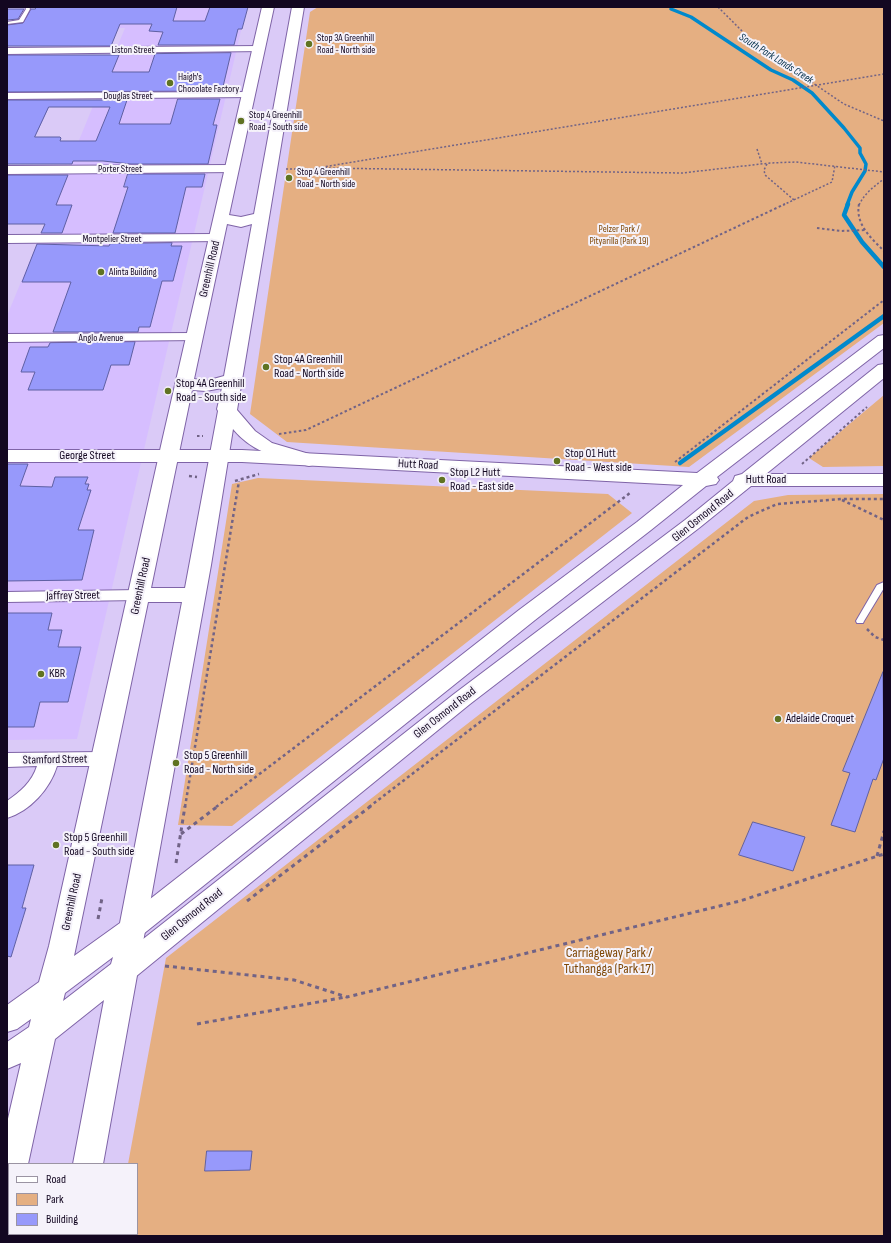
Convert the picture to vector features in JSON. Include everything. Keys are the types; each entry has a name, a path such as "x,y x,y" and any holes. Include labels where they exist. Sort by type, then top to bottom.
{"main road":[{"name":"Greenhill Road","path":"13,1163 14,1121 42,1033 62,946 232,169 256,125 279,108 298,7"},
{"name":"Greenhill Road","path":"88,1163 194,595 261,217 256,125 249,95 259,50 272,29 265,10"},
{"path":"272,29 286,24 294,26"},
{"path":"221,218 240,222 261,217"},
{"path":"7,1021 132,928 526,615 644,526 701,480 884,340"},
{"name":"Glen Osmond Road","path":"7,1057 42,1033 124,970 462,699 648,559 747,481 884,369"},
{"path":"184,384 206,386 231,380"},
{"path":"226,409 248,436 265,447 309,460"},
{"name":"Hutt Road","path":"168,456 218,455 701,480 884,480"},
{"name":"George Street","path":"7,456 168,456"},
{"path":"139,595 194,595"}],"street":[{"name":"Liston Street","path":"7,51 259,50"},
{"name":"Douglas Street","path":"7,96 249,95"},
{"name":"Porter Street","path":"7,170 232,169"},
{"name":"Montpelier Street","path":"7,239 217,238"},
{"name":"Anglo Avenue","path":"7,338 194,338"},
{"name":"Jaffrey Street","path":"7,597 139,595"},
{"name":"Stamford Street","path":"7,760 102,759"},
{"path":"7,811 27,797 43,779 49,760"}],"lane":[{"path":"7,23 21,21 28,9 27,7"},
{"path":"860,621 880,586 884,585"}],"path":[{"path":"718,7 749,38 764,50 818,85 844,104 884,121"},
{"path":"311,169 884,74"},
{"path":"757,149 762,164"},
{"path":"285,169 348,168 682,173 710,172 762,164 794,162 835,165 884,172"},
{"path":"767,164 764,170 765,175 794,200"},
{"path":"277,434 306,430 832,182 835,165"},
{"path":"884,179 873,185 863,196 857,208 858,218 884,251"},
{"path":"817,228 841,231 866,230"},
{"path":"674,462 884,300"},
{"path":"801,465 872,402"},
{"path":"197,436 203,436"},
{"path":"189,476 197,477"},
{"path":"240,476 242,480"},
{"path":"176,863 239,481 235,481"},
{"path":"181,834 631,492"},
{"path":"244,903 748,517 777,504 842,499 884,499"},
{"path":"842,499 884,520"},
{"path":"860,621 875,637 884,640"},
{"path":"877,856 884,832"},
{"path":"197,1024 347,997 740,901 884,854"},
{"path":"98,919 102,898"},
{"path":"168,961 162,966 294,980 347,997"}],"shaded area":[{"path":"55,7 243,7 246,9 77,739 7,740 7,316 125,28 42,28"}],"green space":[{"name":"Pelzer Park / Pityarilla (Park 19)","path":"318,7 884,7 884,323 689,467 287,442 250,414 310,12"},
{"path":"884,395 884,466 823,467 809,458"},
{"path":"258,478 608,494 632,513 232,826 178,825 232,484"},
{"name":"Carriageway Park / Tuthangga (Park 17)","path":"884,494 884,1236 115,1236 138,1235 138,1163 128,1163 166,958 754,501 788,495"}],"building":[{"path":"36,7 177,7 173,21 205,21 210,7 248,7 242,29 238,29 234,45 158,45 163,32 149,31 152,24 120,24 111,46 7,46 7,25 23,23 31,9 35,9"},
{"path":"7,9 24,9 18,19 7,20"},
{"path":"231,53 222,91 7,92 7,55 119,55 112,72 149,72 155,54"},
{"path":"178,99 220,99 213,125 217,125 208,164 131,164 103,161 73,161 72,164 7,164 7,100 127,100 119,124 170,124","holes":["49,107 110,107 96,141 60,141 60,137 35,137"]},
{"path":"128,174 205,174 202,187 186,187 175,233 113,233 128,187 124,187"},
{"path":"7,175 68,175 56,205 72,205 62,233 41,233 45,224 7,224"},
{"path":"172,243 171,246 182,246 173,281 162,281 150,327 139,327 138,332 53,332 71,282 22,282 37,244 109,246 110,244"},
{"path":"135,342 129,365 111,365 103,390 28,390 35,372 21,372 30,347 48,347 50,343"},
{"path":"7,464 28,464 20,486 52,487 55,477 88,477 85,484 89,484 87,490 91,490 78,530 94,530 82,580 7,581"},
{"name":"KBR","path":"7,613 52,613 48,630 62,630 58,647 81,647 68,702 40,702 34,727 7,727"},
{"path":"883,672 884,758 876,780 873,779 855,832 831,825 850,773 843,771"},
{"path":"753,822 805,837 793,871 739,855"},
{"path":"7,865 34,865 22,908 26,908 11,957 7,956"},
{"path":"207,1151 252,1151 250,1170 205,1171"}],"waterway":[{"name":"South Park Lands Creek","path":"671,9 691,17 771,70 793,80 812,93 844,128 860,148 860,153 866,164 865,171 852,192 847,205"},
{"name":"South Park Lands Creek","path":"848,204 844,215 862,242 884,267"},
{"path":"680,463 884,316"}],"place":[{"name":"Stop 3A Greenhill Road - North side","path":"309,44"},
{"name":"Haigh's Chocolate Factory","path":"170,83"},
{"name":"Stop 4 Greenhill Road - South side","path":"241,121"},
{"name":"Stop 4 Greenhill Road - North side","path":"289,178"},
{"name":"Alinta Building","path":"101,272"},
{"name":"Stop 4A Greenhill Road - North side","path":"266,367"},
{"name":"Stop 4A Greenhill Road - South side","path":"168,391"},
{"name":"Stop O1 Hutt Road - West side","path":"557,461"},
{"name":"Stop L2 Hutt Road - East side","path":"442,480"},
{"name":"KBR","path":"41,674"},
{"name":"Adelaide Croquet","path":"778,719"},
{"name":"Stop 5 Greenhill Road - North side","path":"176,763"},
{"name":"Stop 5 Greenhill Road - South side","path":"56,845"}]}
